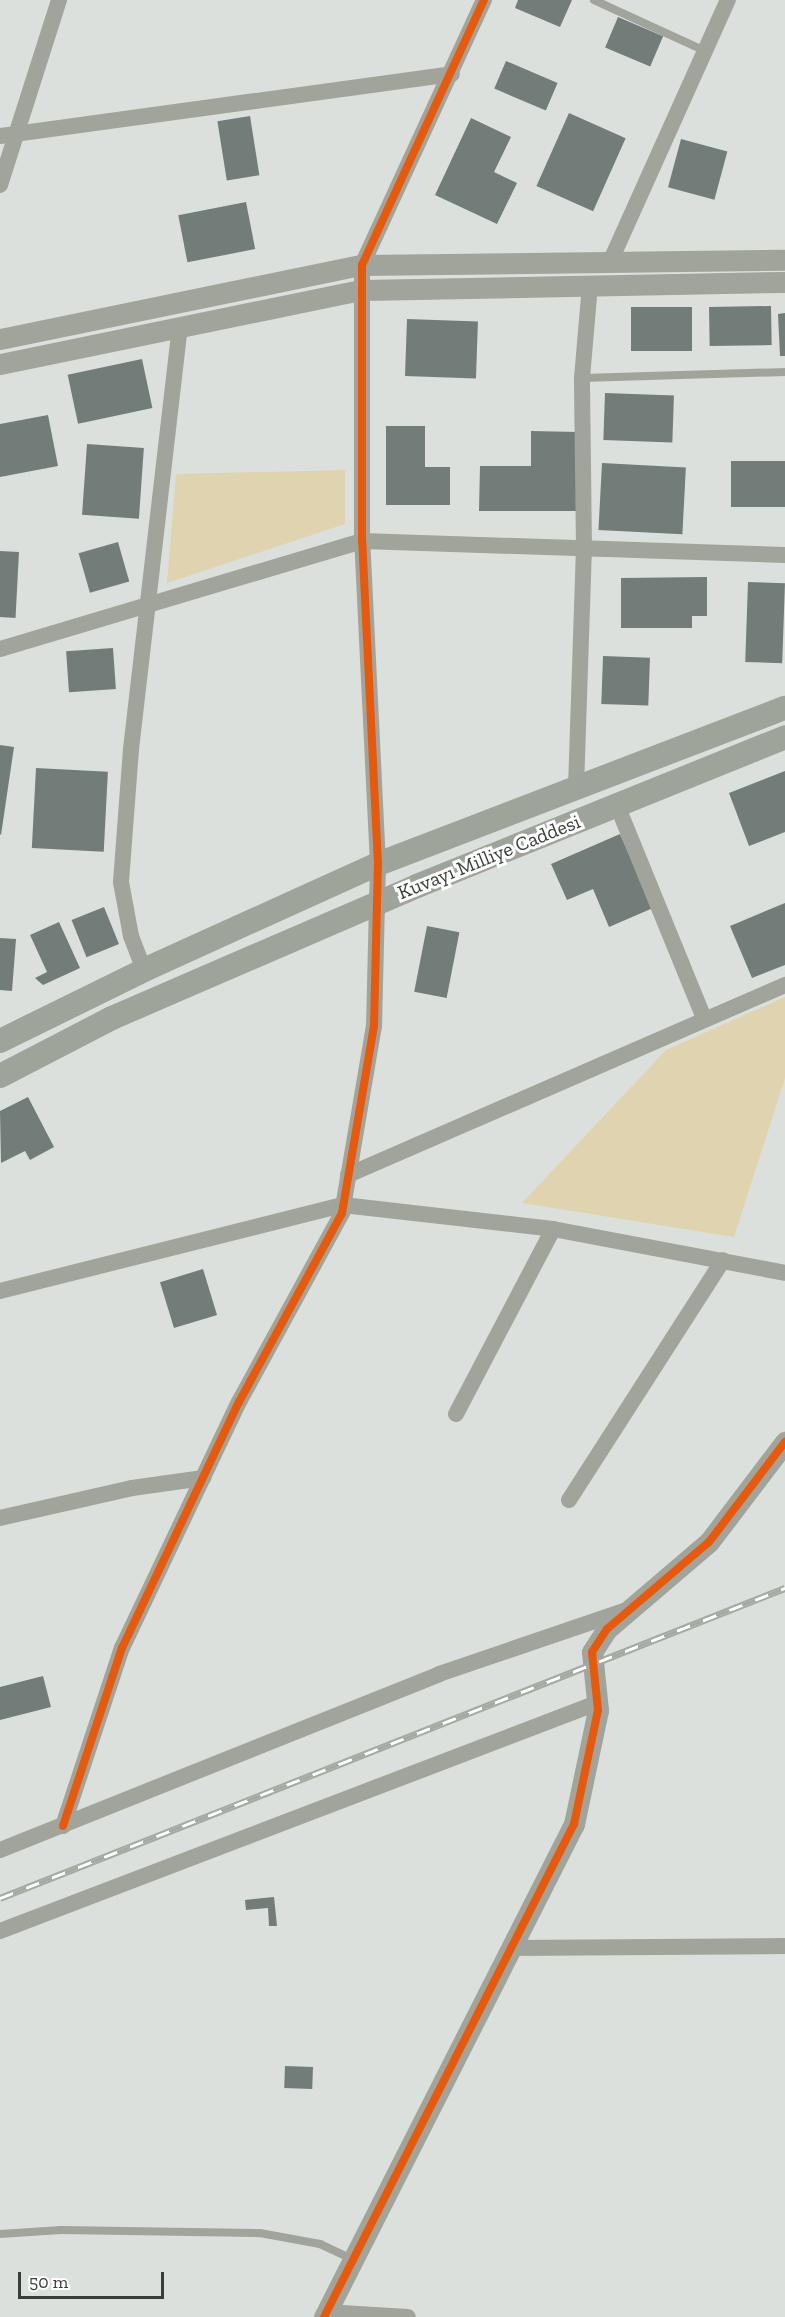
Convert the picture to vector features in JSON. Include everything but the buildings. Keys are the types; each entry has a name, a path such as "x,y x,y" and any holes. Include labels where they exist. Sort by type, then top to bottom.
{"main road":[{"name":"Kuvayı Milliye Caddesi","path":"0,1041 144,970 378,864 785,708"},
{"name":"Kuvayı Milliye Caddesi","path":"0,1076 112,1017 375,904 785,737"}],"street":[{"path":"0,185 58,0"},
{"path":"63,1826 122,1648 203,1478 343,1205 374,1026 375,904 378,864 362,541 362,265 452,74 484,0"},
{"path":"611,260 728,0"},
{"path":"0,136 452,74"},
{"path":"0,339 362,265 611,260 785,260"},
{"path":"0,364 362,290 785,282"},
{"path":"576,788 584,549 582,378 590,284"},
{"path":"144,970 131,936 121,882 131,749 180,328"},
{"path":"0,649 362,541 785,555"},
{"path":"617,805 704,1018"},
{"path":"348,1175 704,1018 785,985"},
{"path":"0,1292 343,1205 553,1229 785,1273"},
{"path":"456,1414 553,1229"},
{"path":"569,1500 723,1260"},
{"path":"408,2317 325,2315 574,1824 597,1703 592,1652 607,1629 627,1610 710,1542 785,1442"},
{"path":"0,1518 132,1488 203,1478"},
{"path":"0,1850 439,1674 627,1610"},
{"path":"0,1931 597,1703"},
{"path":"511,1948 785,1946"}],"lane":[{"path":"594,0 705,51"},
{"path":"582,378 785,372"},
{"path":"0,2234 61,2230 260,2233 320,2244 352,2259"}],"shaded area":[{"path":"345,470 345,524 167,583 176,474"},
{"path":"785,997 785,1078 734,1237 522,1203 666,1050"}],"railway":[{"path":"0,1898 785,1588"}],"cycle path":[{"path":"63,1826 122,1648 239,1402 342,1213 374,1026 378,864 362,541 362,265 484,0"},
{"path":"324,2317 574,1824 598,1710 592,1652 607,1629 709,1542 785,1442"}]}
